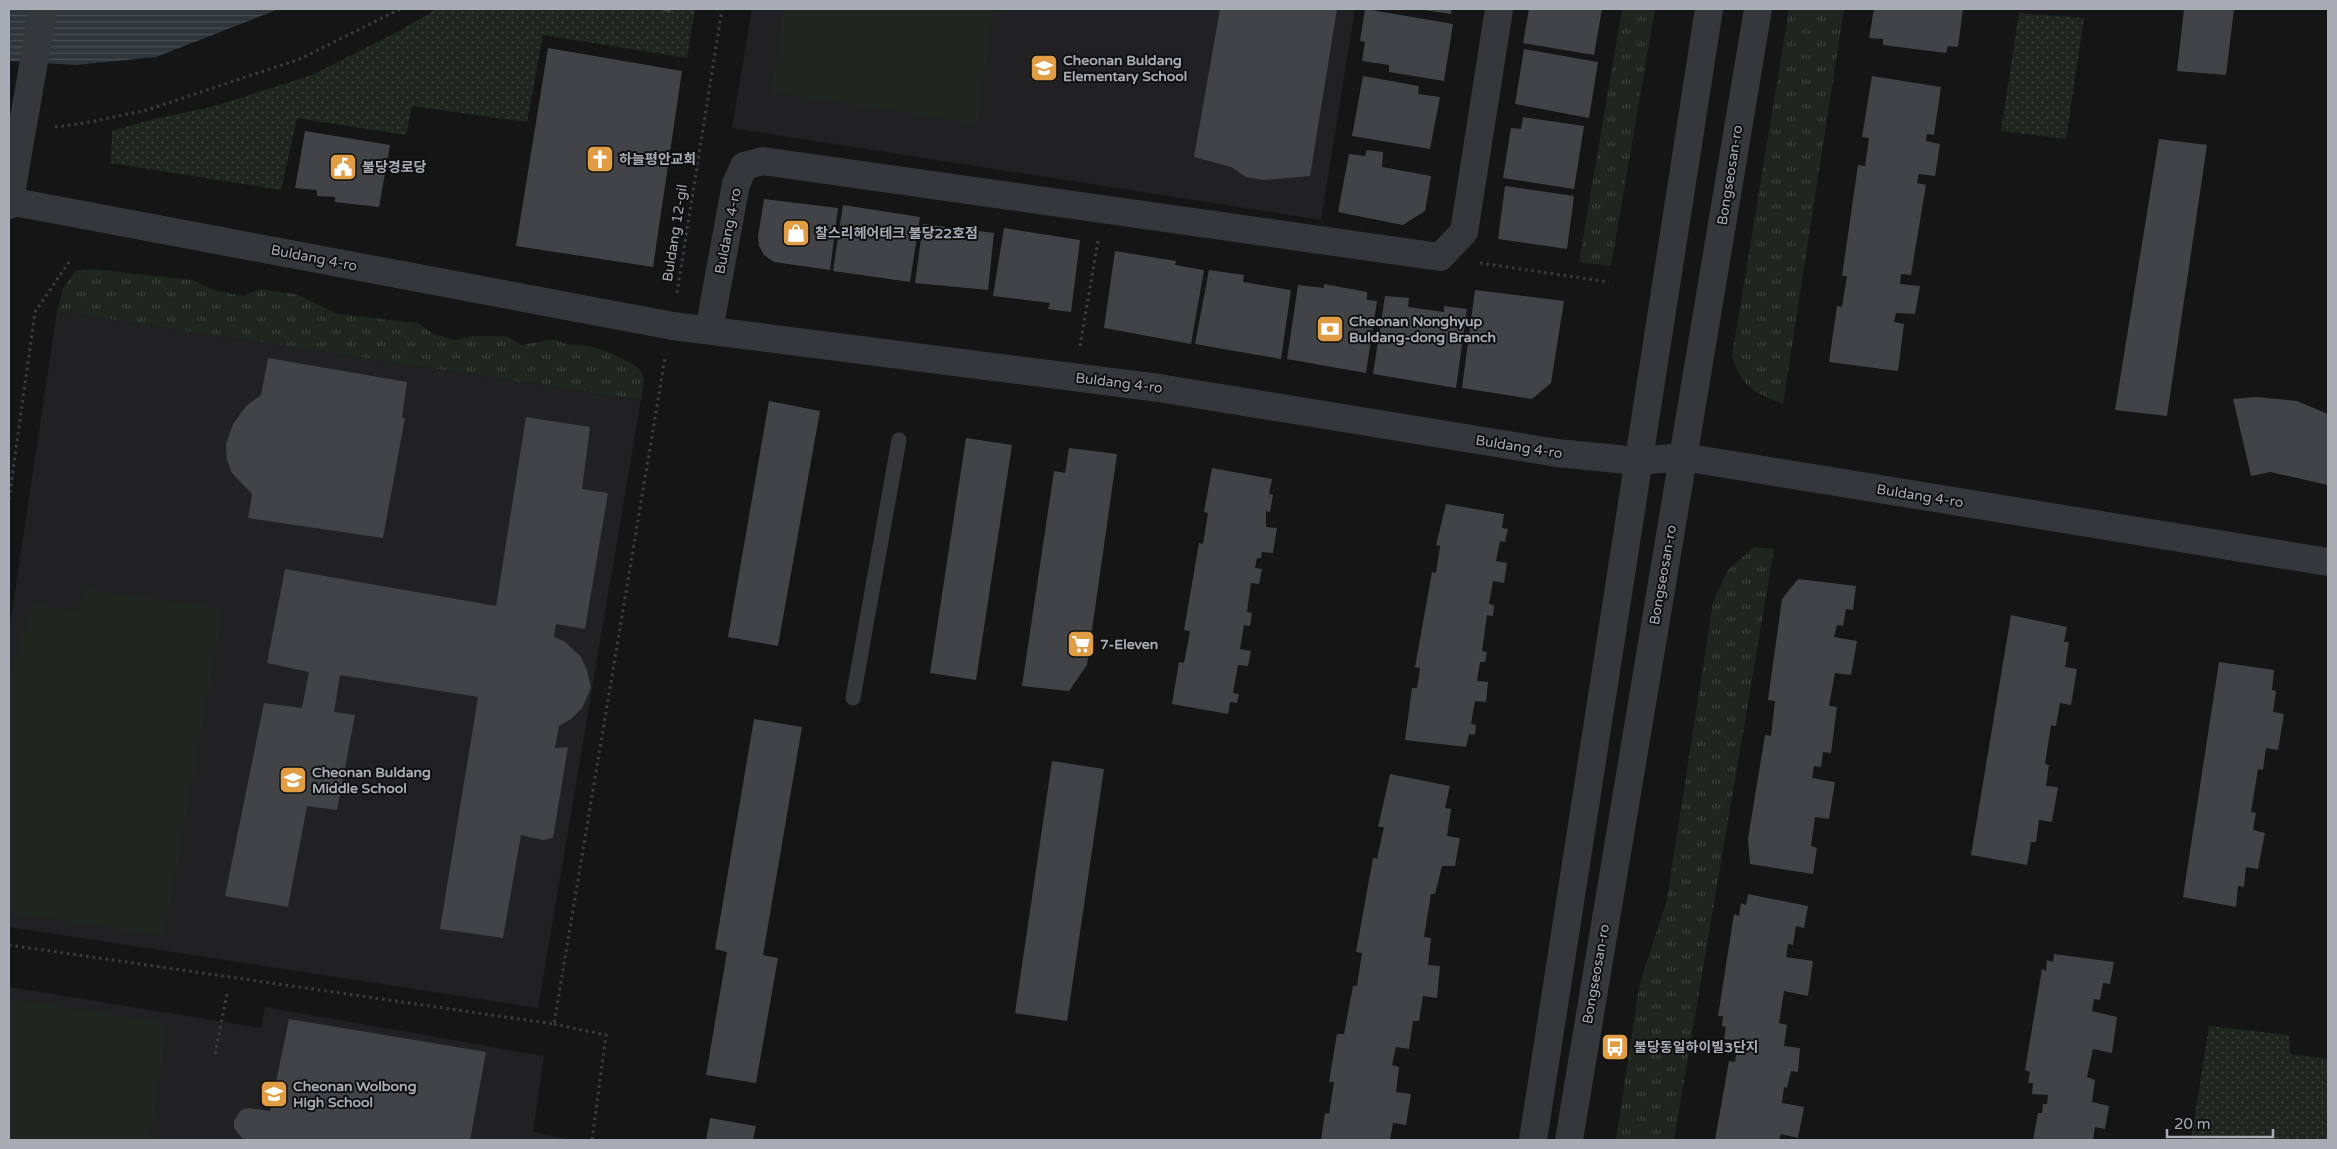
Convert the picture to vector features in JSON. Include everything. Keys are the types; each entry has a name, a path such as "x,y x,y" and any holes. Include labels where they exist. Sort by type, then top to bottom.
{"street":[{"path":"9,205 43,9"},
{"path":"1440,257 1464,232 1499,9"},
{"path":"1533,1140 1709,9"},
{"name":"Bongseosan-ro","path":"1569,1140 1758,9"},
{"name":"Buldang 4-ro","path":"709,330 736,184 744,166 762,161 1440,257"},
{"name":"Buldang 4-ro","path":"9,201 673,326 1160,388 1557,453 1638,461 1683,457 2328,562"}],"lane":[{"path":"853,698 899,440"}],"path":[{"path":"51,127 86,123 147,110 300,59 400,9"},
{"name":"Buldang 12-gil","path":"554,1024 662,370 673,326 722,9"},
{"path":"1074,377 1104,208"},
{"path":"1440,257 1609,282"},
{"path":"9,499 35,312 69,262"},
{"path":"9,944 554,1024 606,1035 592,1140"},
{"path":"215,1054 227,994"}],"shaded area":[{"path":"9,9 279,9 156,57 76,65 9,61"},
{"name":"Cheonan Buldang Elementary School","path":"752,9 1355,9 1321,220 732,128"},
{"name":"Cheonan Buldang Middle School","path":"57,311 641,400 538,1008 9,927 9,632"},
{"name":"Cheonan Wolbong High School","path":"9,987 261,1028 265,1007 544,1056 533,1132 573,1140 9,1140"}],"green space":[{"path":"436,9 695,9 687,58 543,35 527,122 412,106 406,135 297,118 281,190 111,163 112,131 150,120 215,106 312,75 403,29"},
{"path":"784,9 994,9 977,124 771,92"},
{"path":"1622,9 1655,9 1611,266 1579,262"},
{"path":"1789,9 1844,9 1783,404 1764,396 1750,387 1739,375 1732,356"},
{"path":"2019,13 2084,18 2066,139 2001,131"},
{"path":"92,269 193,280 216,291 243,296 259,289 296,294 337,314 418,323 433,334 455,340 474,336 506,336 521,345 555,339 570,344 593,347 622,358 641,371 644,382 641,400 57,311 63,289 75,271"},
{"path":"1754,547 1774,549 1674,1140 1616,1140 1639,987 1667,899 1713,602 1727,571"},
{"path":"83,589 223,609 164,936 9,912 9,675 33,605 78,610"},
{"path":"9,999 167,1023 150,1140 9,1140"},
{"path":"2209,1026 2289,1035 2290,1054 2328,1059 2328,1140 2191,1140"}],"building":[{"path":"659,9 671,9 670,13"},
{"path":"1220,9 1337,9 1310,176 1264,180 1246,177 1231,167 1194,157"},
{"path":"1365,9 1453,24 1444,81 1389,72 1389,65 1362,61 1365,42 1360,41"},
{"path":"1417,9 1452,9 1451,14"},
{"path":"1529,9 1602,9 1594,55 1523,43"},
{"path":"1874,9 1963,9 1958,47 1948,46 1946,53 1883,45 1883,39 1869,38"},
{"path":"2184,9 2234,9 2226,75 2177,71"},
{"name":"하늘평안교회","path":"548,48 682,71 653,267 516,246"},
{"path":"1524,49 1598,62 1589,118 1515,104"},
{"path":"1363,76 1419,86 1418,94 1440,97 1430,149 1352,136"},
{"path":"1872,76 1941,87 1934,135 1927,134 1926,141 1940,144 1935,176 1919,174 1917,183 1926,185 1911,275 1901,274 1900,284 1920,286 1915,314 1896,313 1894,322 1904,324 1898,371 1829,362 1837,306 1842,307 1847,276 1842,276 1858,165 1865,166 1869,138 1862,137"},
{"path":"1523,117 1584,126 1574,189 1503,178 1511,128 1521,129"},
{"name":"불당경로당","path":"305,131 390,145 379,207 335,202 335,197 317,196 317,190 295,188"},
{"path":"2159,139 2207,145 2167,416 2115,410"},
{"path":"1367,150 1383,152 1382,167 1431,176 1425,211 1403,225 1338,212 1349,154 1365,156"},
{"path":"1505,186 1574,196 1567,249 1498,239"},
{"path":"764,199 838,208 830,270 774,262 764,255 759,246 758,237"},
{"path":"843,205 920,217 910,282 833,271"},
{"path":"923,224 994,233 988,290 915,283"},
{"path":"1004,228 1080,240 1071,312 1048,309 1050,303 993,296"},
{"path":"1115,251 1176,261 1175,265 1204,270 1191,344 1104,328"},
{"path":"1209,270 1244,275 1243,282 1291,290 1281,359 1195,344"},
{"path":"1324,284 1367,292 1367,300 1377,301 1366,373 1287,359 1298,285 1324,288"},
{"path":"1475,290 1564,301 1551,383 1532,399 1462,388"},
{"path":"1385,296 1409,298 1408,307 1444,312 1444,306 1467,309 1456,388 1373,374"},
{"path":"268,358 407,382 402,418 405,418 383,538 248,518 252,494 232,473 227,460 226,444 233,424 246,406 261,395"},
{"path":"2256,397 2297,401 2328,414 2328,485 2270,472 2251,476 2233,399"},
{"path":"769,401 820,411 778,646 728,637"},
{"path":"526,417 590,427 582,489 608,493 585,629 556,624 554,637 564,641 581,657 587,670 591,688 582,708 571,719 559,726 555,748 568,747 553,838 543,840 521,835 503,938 440,929 478,697 340,675 334,712 355,715 337,810 307,806 288,907 225,896 264,703 302,708 309,672 267,663 285,569 496,606"},
{"path":"966,438 1012,445 976,680 930,673"},
{"path":"1069,448 1117,454 1087,665 1069,691 1022,686 1054,471 1065,473"},
{"path":"1212,468 1272,479 1269,494 1273,495 1270,512 1266,511 1266,527 1277,528 1273,553 1262,552 1261,558 1257,558 1255,568 1262,569 1259,584 1251,583 1247,612 1252,613 1250,626 1244,625 1240,649 1251,651 1248,666 1238,665 1233,693 1239,694 1237,703 1230,702 1228,714 1172,704 1179,662 1184,663 1190,631 1184,630 1199,543 1203,544 1208,513 1204,512"},
{"path":"1446,504 1504,514 1502,528 1508,529 1505,542 1500,541 1496,561 1507,563 1504,583 1493,581 1489,604 1494,605 1493,616 1487,615 1482,651 1487,652 1485,662 1480,662 1477,681 1488,682 1486,702 1475,701 1471,724 1476,725 1475,735 1469,734 1466,747 1405,740 1412,688 1417,688 1420,668 1415,667 1432,572 1436,573 1440,546 1436,545"},
{"path":"1798,579 1856,586 1853,610 1846,609 1843,626 1837,625 1834,637 1857,641 1851,675 1835,673 1829,706 1837,707 1831,753 1823,752 1821,767 1814,766 1812,778 1835,782 1829,819 1815,817 1811,846 1817,848 1813,874 1750,864 1748,839 1765,735 1771,736 1775,701 1768,700 1782,599"},
{"path":"2011,615 2067,627 2064,642 2069,642 2065,667 2077,669 2071,705 2060,703 2056,726 2051,725 2045,764 2049,765 2046,786 2058,787 2052,822 2039,820 2036,842 2031,842 2027,865 1971,855"},
{"path":"2219,662 2274,670 2272,690 2276,691 2273,712 2284,714 2278,750 2266,748 2263,770 2258,769 2251,812 2256,813 2253,830 2265,833 2258,869 2246,867 2244,887 2238,886 2236,907 2183,897"},
{"path":"754,719 802,727 763,955 778,958 756,1083 706,1075 727,952 715,949"},
{"path":"1052,761 1104,769 1067,1021 1015,1013"},
{"path":"1390,774 1450,786 1445,808 1451,809 1447,836 1460,838 1455,866 1442,866 1435,894 1431,894 1424,937 1431,938 1428,965 1440,966 1437,998 1423,996 1419,1021 1413,1021 1409,1049 1396,1047 1392,1065 1399,1067 1396,1092 1411,1094 1406,1125 1393,1123 1390,1140 1321,1140 1325,1113 1329,1114 1334,1082 1329,1082 1337,1034 1344,1034 1353,986 1357,986 1362,953 1356,952 1373,858 1377,859 1384,827 1378,827"},
{"path":"1748,894 1808,906 1804,928 1796,926 1793,945 1788,944 1786,957 1813,961 1808,996 1784,991 1779,1023 1787,1025 1784,1046 1800,1048 1798,1072 1791,1071 1787,1088 1784,1087 1782,1103 1804,1107 1798,1138 1781,1134 1779,1140 1715,1140 1729,1061 1735,1062 1737,1049 1740,1049 1741,1041 1724,1039 1726,1027 1722,1026 1723,1016 1718,1016 1734,914 1739,916 1741,903 1746,905"},
{"path":"2054,954 2114,962 2110,984 2103,983 2100,1000 2094,999 2092,1011 2117,1017 2112,1053 2093,1049 2087,1077 2095,1080 2092,1102 2109,1106 2105,1129 2095,1127 2093,1140 2033,1140 2038,1113 2042,1113 2043,1104 2047,1104 2048,1095 2032,1094 2033,1083 2028,1083 2030,1072 2025,1070 2042,969 2046,971 2047,960 2053,962"},
{"path":"289,1019 486,1052 470,1140 247,1140 242,1138 234,1128 234,1121 241,1110 249,1108 270,1111"},
{"path":"710,1118 756,1126 753,1140 706,1140"}],"place":[{"name":"Cheonan Buldang Elementary School","path":"1044,68"},
{"name":"하늘평안교회","path":"600,159"},
{"name":"불당경로당","path":"343,167"},
{"name":"찰스리헤어테크 불당22호점","path":"796,233"},
{"name":"Cheonan Nonghyup Buldang-dong Branch","path":"1330,329"},
{"name":"7-Eleven","path":"1081,644"},
{"name":"Cheonan Buldang Middle School","path":"293,780"},
{"name":"불당동일하이빌3단지","path":"1615,1047"},
{"name":"Cheonan Wolbong High School","path":"274,1094"}]}
